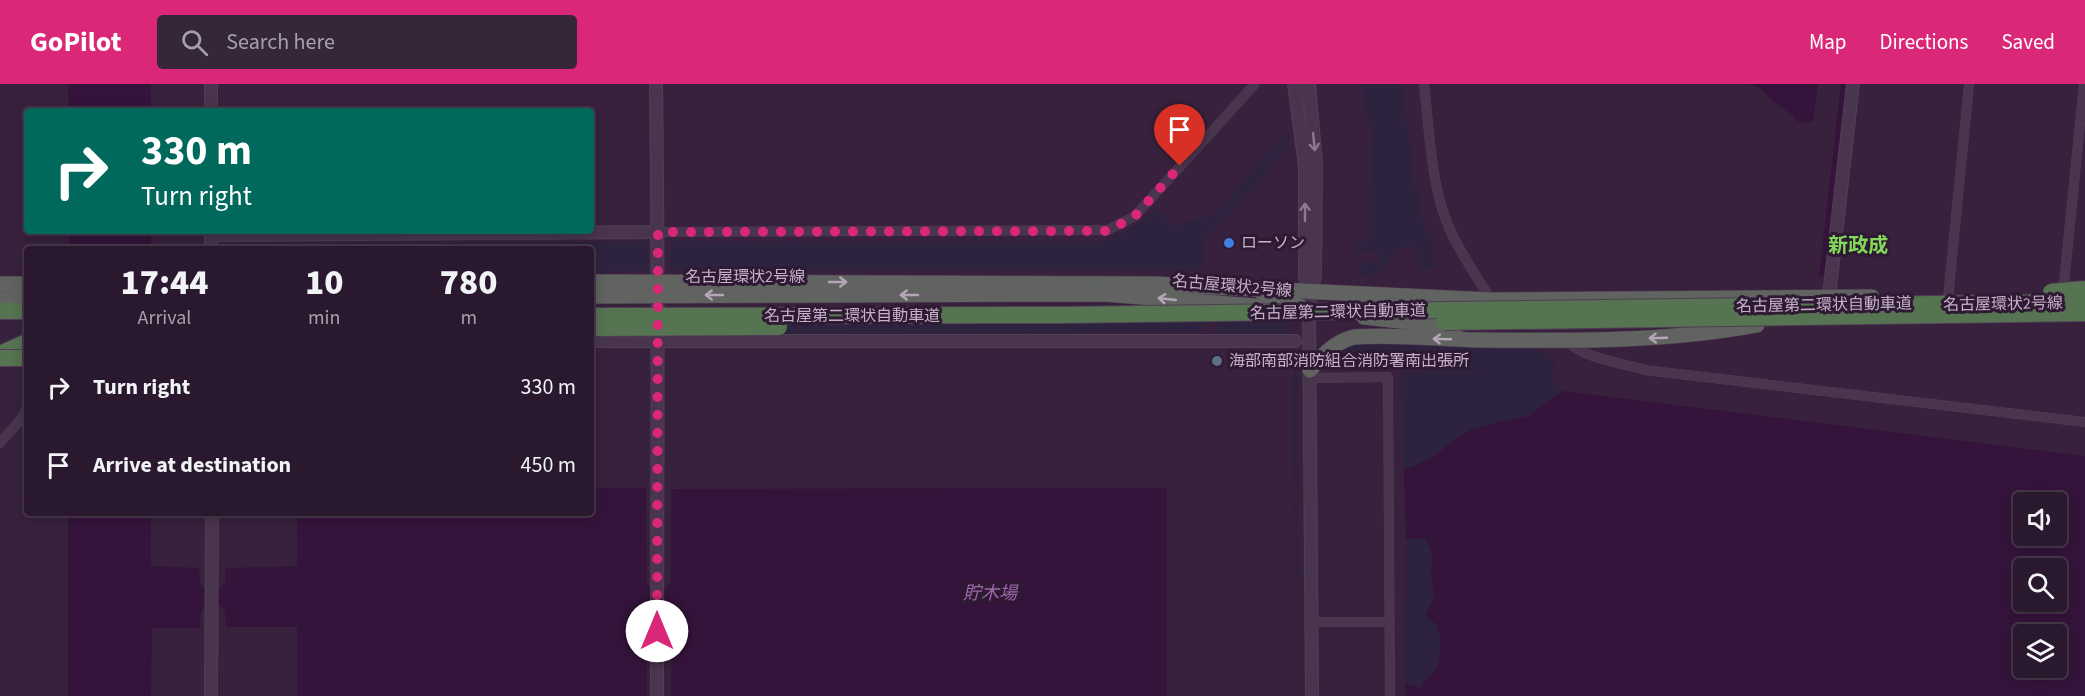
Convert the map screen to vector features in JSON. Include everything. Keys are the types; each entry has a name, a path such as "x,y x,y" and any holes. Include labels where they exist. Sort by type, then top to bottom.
{"highway":[{"name":"名古屋環状2号線","path":"594,282 658,289 1117,295 1488,329 1757,324 2085,322"},
{"path":"0,284 24,284"},
{"name":"名古屋環状2号線","path":"594,296 658,289 1187,285 1491,300 1829,296 1948,299 2079,297"},
{"path":"1187,285 1217,294 1284,300 1299,304 1309,311"},
{"path":"1310,291 1322,299 1353,303 1463,312 1608,313 1674,325"},
{"path":"1895,310 2079,297"},
{"path":"0,299 24,298"},
{"path":"1895,310 2085,322"},
{"name":"名古屋第二環状自動車道","path":"594,316 1895,310 2085,314"},
{"name":"名古屋第二環状自動車道","path":"594,328 1061,327 1895,310"},
{"path":"0,311 24,311"},
{"path":"1310,374 1331,347 1354,337 1479,340 1671,337 1757,324"},
{"path":"0,356 24,344"},
{"path":"0,356 24,357"},
{"path":"0,369 24,358"}],"street":[{"path":"211,84 211,108"},
{"path":"656,84 657,696"},
{"path":"594,232 1108,231 1135,216 1255,84"},
{"path":"1294,84 1305,166 1305,277 1310,291"},
{"path":"1308,84 1316,164 1315,277 1310,291 1309,311 1312,696"},
{"path":"1424,84 1435,173 1446,222 1460,253 1491,300"},
{"path":"1829,296 1853,84"},
{"path":"1948,299 1969,84"},
{"path":"2079,297 2084,84"},
{"path":"1566,339 1572,346 1585,353 1645,370 2085,422"},
{"path":"594,341 1296,341"},
{"path":"1310,374 1388,377 1390,696"},
{"path":"0,443 24,414"},
{"path":"211,696 212,516"},
{"path":"1311,622 1390,622"}],"shaded area":[{"path":"1362,84 1401,84 1412,160 1411,175 1419,197 1419,214 1432,236 1432,266 1429,270 1417,264 1417,251 1410,246 1396,250 1388,262 1376,273 1359,276 1356,272 1364,262 1378,262 1378,251 1356,253 1353,249 1356,242 1366,241 1370,237 1371,143 1374,140 1373,131 1365,113"},
{"path":"1289,129 1289,147 1202,244 1203,269 671,271 671,241 1097,242 1129,230 1155,209 1175,226 1215,213"},
{"path":"648,242 648,271 594,271 594,246 224,246 224,244"},
{"path":"1202,306 1205,320 1204,327 1199,332 676,335 671,308"},
{"path":"1215,310 1282,318 1288,322 1293,334 1222,334 1215,327"},
{"path":"1520,331 1555,363 1552,378 1562,391 1531,415 1468,431 1429,459 1404,470 1402,372 1492,375 1395,369 1326,368 1326,360 1336,346"},
{"path":"1293,351 1297,351 1299,487 1294,487"},
{"path":"1294,501 1298,501 1299,576 1295,576"},
{"path":"1426,538 1433,556 1431,576 1434,596 1425,616 1436,624 1441,639 1438,666 1419,688 1405,683 1406,539"}],"water":[{"path":"68,84 151,84 151,108 69,108"},
{"path":"1749,84 1818,84 1813,121 1807,123 1797,121 1794,116 1771,100 1763,90"},
{"path":"1841,84 1846,84 1825,276 1819,276"},
{"path":"69,234 151,234 151,246 69,246"},
{"path":"1562,391 2085,456 2085,696 1406,696 1405,683 1420,688 1438,666 1441,640 1436,624 1425,616 1434,596 1431,576 1433,556 1426,538 1406,539 1404,470 1429,459 1468,431 1529,416"},
{"name":"貯木場","path":"594,488 646,488 647,583 652,588 666,588 671,582 671,489 1167,488 1167,696 671,696 672,611 666,605 653,605 647,611 647,696 297,696 297,627 226,627 225,611 219,605 206,606 201,611 200,628 152,628 151,696 68,696 68,516 151,516 151,566 199,568 200,584 205,589 219,589 225,583 225,568 297,566 297,516 594,516"}],"place":[{"name":"ローソン","path":"1229,243"},
{"name":"海部南部消防組合消防署南出張所","path":"1217,361"}],"district":[{"name":"新政成","path":"1858,246"}],"route":[{"path":"657,631 658,232 1108,231 1135,216 1180,166"}]}
